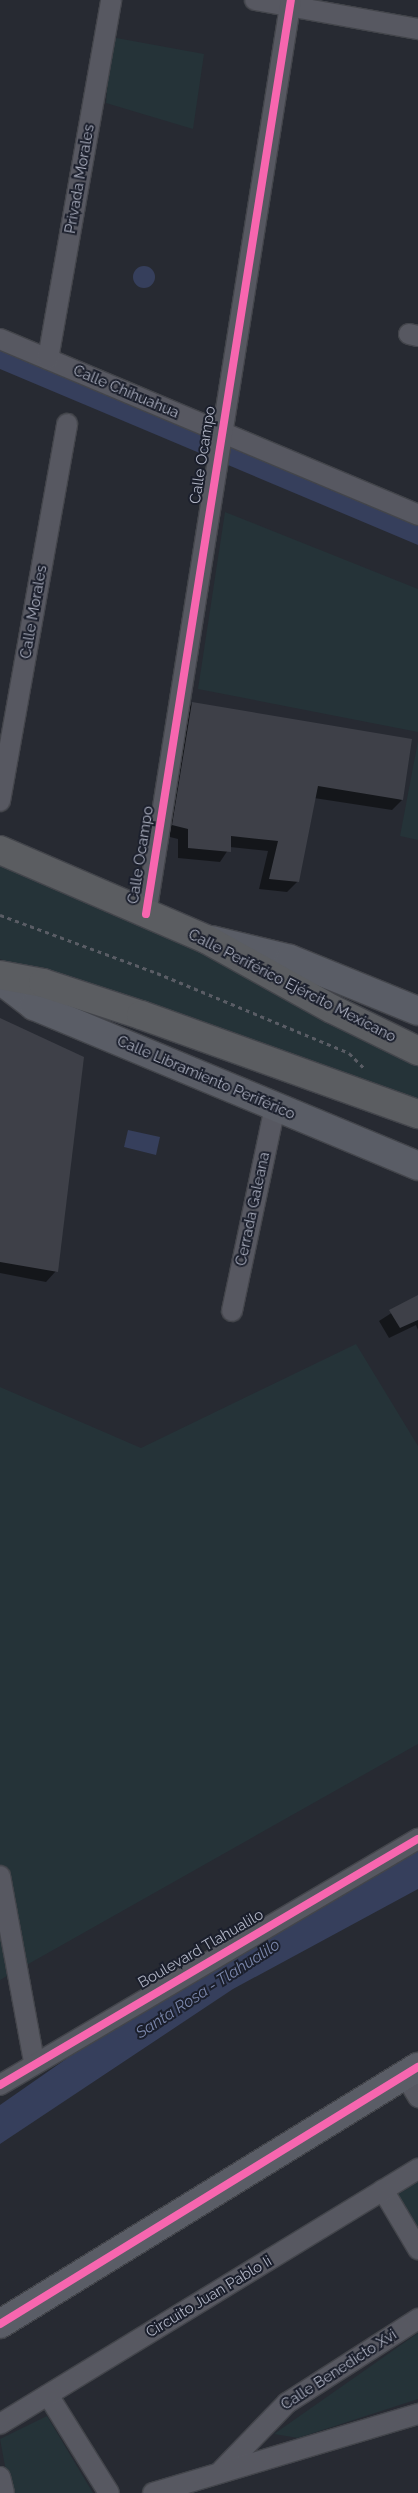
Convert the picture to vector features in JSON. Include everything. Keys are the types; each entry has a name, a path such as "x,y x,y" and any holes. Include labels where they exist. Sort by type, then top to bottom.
{"highway":[{"name":"Calle Periférico Ejército Mexicano","path":"0,850 206,938 418,1051"},
{"path":"0,975 43,983 141,1015 418,1114"}],"main road":[{"path":"206,938 290,959 418,1011"},
{"name":"Calle Libramiento Periférico","path":"0,980 34,1006 418,1166"},
{"path":"0,2324 414,2079"}],"street":[{"name":"Privada Morales","path":"48,359 111,0"},
{"path":"256,0 291,3 418,29"},
{"name":"Calle Ocampo","path":"146,914 220,437 291,3"},
{"name":"Calle Chihuahua","path":"0,339 220,437 418,515"},
{"name":"Calle Morales","path":"0,800 67,424"},
{"name":"Cerrada Galeana","path":"232,1311 275,1107"},
{"name":"Boulevard Tlahualilo","path":"0,2085 34,2062 418,1839"},
{"path":"0,1876 34,2062"},
{"name":"Circuito Juan Pablo Ii","path":"0,2424 418,2169"},
{"path":"383,2190 418,2250"},
{"name":"Calle Benedicto Xvi","path":"222,2470 286,2403 418,2319"},
{"path":"48,2395 109,2493"},
{"path":"152,2493 222,2470 300,2452 418,2414"},
{"path":"0,2477 4,2493"}],"path":[{"path":"0,915 157,973 350,1053 376,1080 385,1102"}],"shaded area":[{"path":"111,37 204,54 193,129 106,103"},
{"path":"225,512 418,589 418,732 198,689"},
{"path":"418,741 418,840 400,836"},
{"path":"0,854 418,1048 418,1105 0,959"},
{"path":"356,1344 418,1446 418,1744 0,1980 0,1387 141,1448"},
{"path":"418,2182 418,2229 397,2195"},
{"path":"418,2333 418,2399 298,2438 274,2434"},
{"path":"47,2416 93,2493 10,2493 0,2439"}],"water":[{"path":"144,266 152,269 155,277 152,285 144,288 136,285 133,277 136,269"},
{"path":"0,346 418,523 418,545 0,369"},
{"path":"128,1130 160,1137 156,1155 124,1147"},
{"name":"Santa Rosa - Tlahualilo","path":"418,1843 418,1889 233,1989 0,2144 0,2105 224,1949"}],"building":[{"path":"192,702 412,739 403,800 318,786 299,882 269,879 278,841 231,836 231,852 188,848 188,829 172,825"},
{"path":"0,1018 84,1057 58,1272 0,1262"},
{"path":"418,1295 418,1320 400,1328 389,1310"}],"cycle path":[{"path":"146,914 291,0"},
{"path":"0,2085 418,1839"},
{"path":"0,2324 418,2067"}]}
